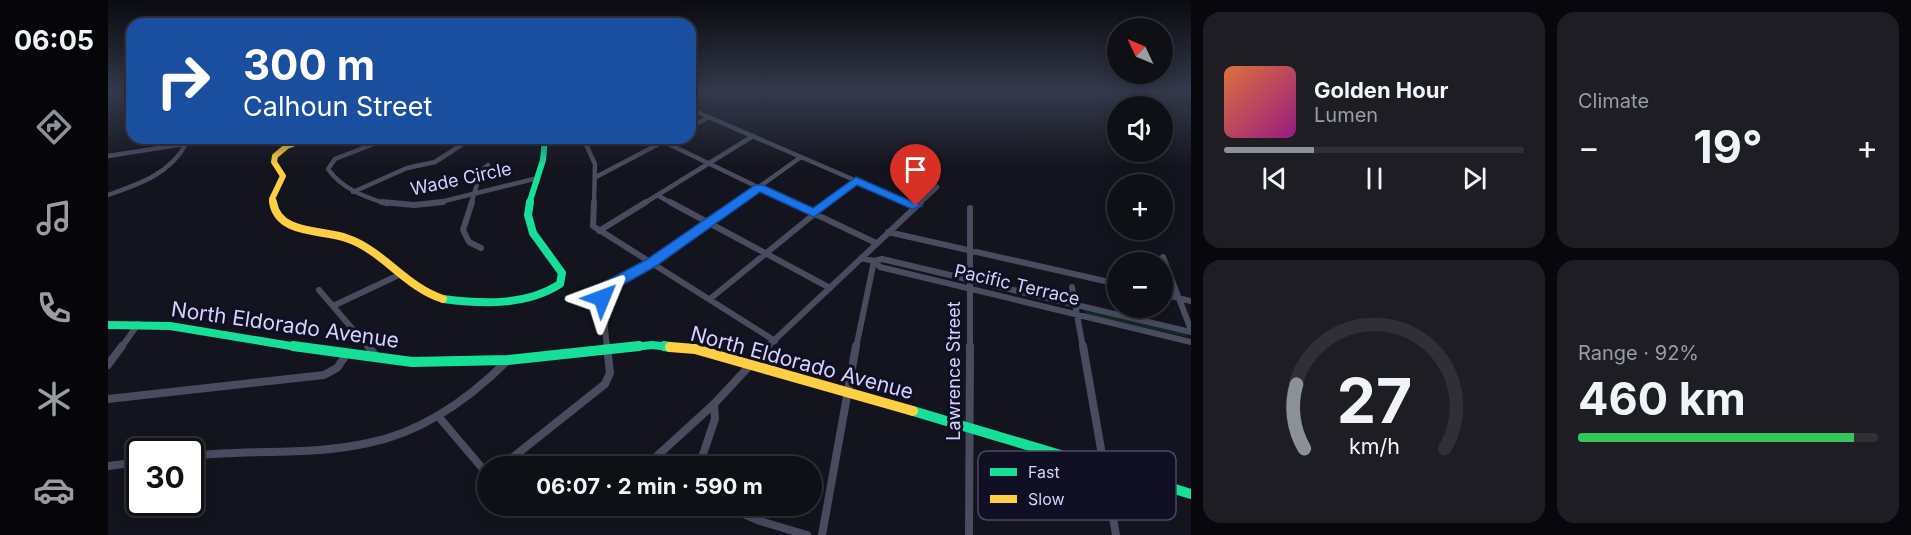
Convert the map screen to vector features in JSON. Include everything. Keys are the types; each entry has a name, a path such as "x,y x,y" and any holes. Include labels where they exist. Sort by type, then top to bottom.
{"street":[{"path":"696,124 709,117 916,206"},
{"path":"599,231 753,136"},
{"path":"108,156 186,144 183,152 164,170 108,195"},
{"path":"295,144 280,151 274,162 283,176 273,194 271,204 274,212 291,225 347,237 374,249 423,293 434,298 459,302 525,297 548,292 560,284 562,273 534,233 529,219 538,178 546,161 545,144"},
{"name":"Wade Circle","path":"375,144 330,164 330,173 353,192 377,202 404,206 428,205 538,178"},
{"path":"353,192 407,168 435,162 463,144"},
{"path":"586,144 595,164 592,222 599,231 775,341"},
{"path":"596,177 659,144"},
{"path":"667,144 876,243"},
{"path":"515,456 605,384 610,373 602,298 605,288 651,263 801,157"},
{"path":"482,248 470,242 463,230 481,171 488,165"},
{"path":"710,299 856,180"},
{"path":"657,456 714,404 750,363 937,187"},
{"path":"657,195 830,288"},
{"name":"Lawrence Street","path":"969,535 970,208"},
{"path":"888,232 1107,282"},
{"name":"Pacific Terrace","path":"861,258 874,261 882,259 1191,331"},
{"path":"822,535 847,391 874,261"},
{"name":"Pacific Terrace","path":"874,261 880,267 1191,342"},
{"path":"333,306 402,274"},
{"path":"1173,281 1191,331"},
{"path":"1072,287 1102,451"},
{"path":"319,290 378,358"},
{"path":"1173,296 1191,301"},
{"path":"108,365 138,324"},
{"name":"North Eldorado Avenue","path":"108,325 138,324 263,339 346,355 412,362 508,360 652,345 695,349 847,391 1044,451"},
{"path":"108,399 324,375 337,368 346,355"},
{"path":"204,454 348,446 394,435 438,416 491,379 508,360"},
{"path":"702,456 715,419 714,404"},
{"path":"438,416 477,460"},
{"path":"108,466 126,464"},
{"name":"North Eldorado Avenue","path":"1176,490 1191,494"},
{"path":"748,516 807,535"},
{"path":"1114,520 1116,535"}],"green space":[{"path":"1083,309 1107,315 1107,318 1120,318 1187,334 1187,337 1087,315"}],"traffic: fast":[{"path":"443,299 471,302 521,299 536,296 560,284 562,273 536,239 528,215 545,144"},
{"path":"108,325 170,326 346,355 412,362 508,360 652,345 670,347"},
{"path":"913,411 1047,451"},
{"path":"1176,490 1191,494"}],"traffic: slow":[{"path":"292,144 275,156 274,162 283,176 272,199 274,210 280,219 301,229 337,235 360,244 417,288 443,299"},
{"path":"670,347 695,349 913,411"}],"route":[{"path":"602,298 605,288 651,263 759,187 814,213 856,180 916,206"}]}
